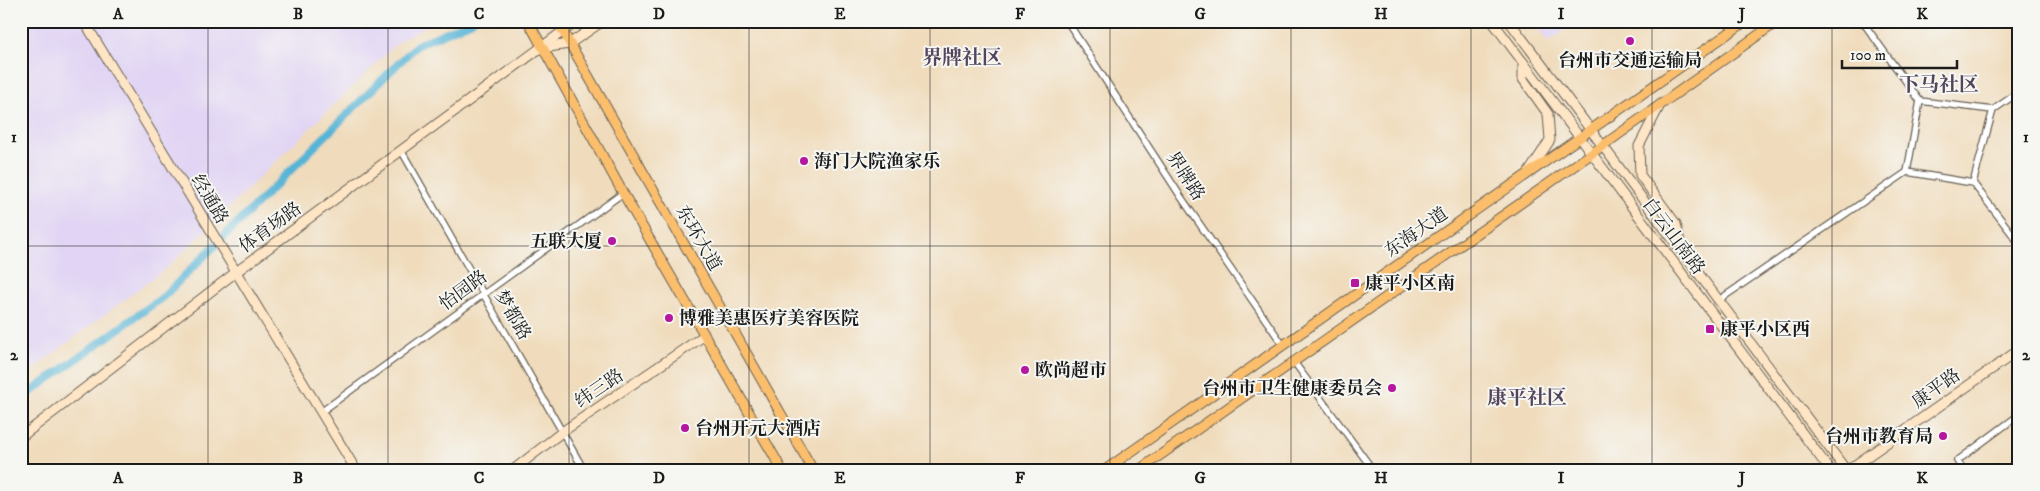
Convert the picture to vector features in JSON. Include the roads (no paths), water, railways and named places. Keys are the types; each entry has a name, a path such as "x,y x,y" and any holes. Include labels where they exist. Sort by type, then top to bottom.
{"main road":[{"name":"经通路","path":"84,21 356,470"},
{"path":"528,21 623,193 782,470"},
{"name":"东环大道","path":"557,21 813,470"},
{"name":"体育场路","path":"21,437 236,272 577,21"},
{"name":"体育场路","path":"542,48 569,44 603,21"},
{"name":"白云山南路","path":"1492,21 1830,470"},
{"name":"白云山南路","path":"1509,21 1847,470"},
{"name":"东海大道","path":"1105,470 1746,21"},
{"name":"东海大道","path":"1139,470 1592,154 1778,21"},
{"path":"1523,62 1522,79 1548,114 1550,140 1528,173"},
{"path":"1660,104 1639,146 1640,175 1676,224 1683,252"},
{"name":"纬三路","path":"513,470 562,432 705,335"},
{"name":"康平路","path":"1847,470 2019,350"}],"street":[{"name":"界牌路","path":"1067,21 1181,197 1283,345"},
{"path":"1862,21 1920,101 1907,172"},
{"path":"1973,183 1993,110 2019,92"},
{"path":"1920,101 1993,110"},
{"name":"梦都路","path":"401,150 584,470"},
{"path":"1719,300 1907,172 1973,183 2019,243"},
{"name":"怡园路","path":"321,412 623,193"},
{"path":"1294,362 1373,470"},
{"path":"1964,470 1957,461 2019,415"}],"waterway":[{"path":"21,399 163,297 417,45 472,21"}],"place":[{"name":"台州市交通运输局","path":"1630,41"},
{"name":"海门大院渔家乐","path":"804,161"},
{"name":"五联大厦","path":"612,241"},
{"name":"康平小区南","path":"1355,283"},
{"name":"博雅美惠医疗美容医院","path":"669,318"},
{"name":"康平小区西","path":"1710,329"},
{"name":"欧尚超市","path":"1025,370"},
{"name":"台州市卫生健康委员会","path":"1392,388"},
{"name":"台州开元大酒店","path":"685,428"},
{"name":"台州市教育局","path":"1943,436"}],"district":[{"name":"界牌社区","path":"962,57"},
{"name":"下马社区","path":"1939,84"},
{"name":"康平社区","path":"1527,397"}]}
